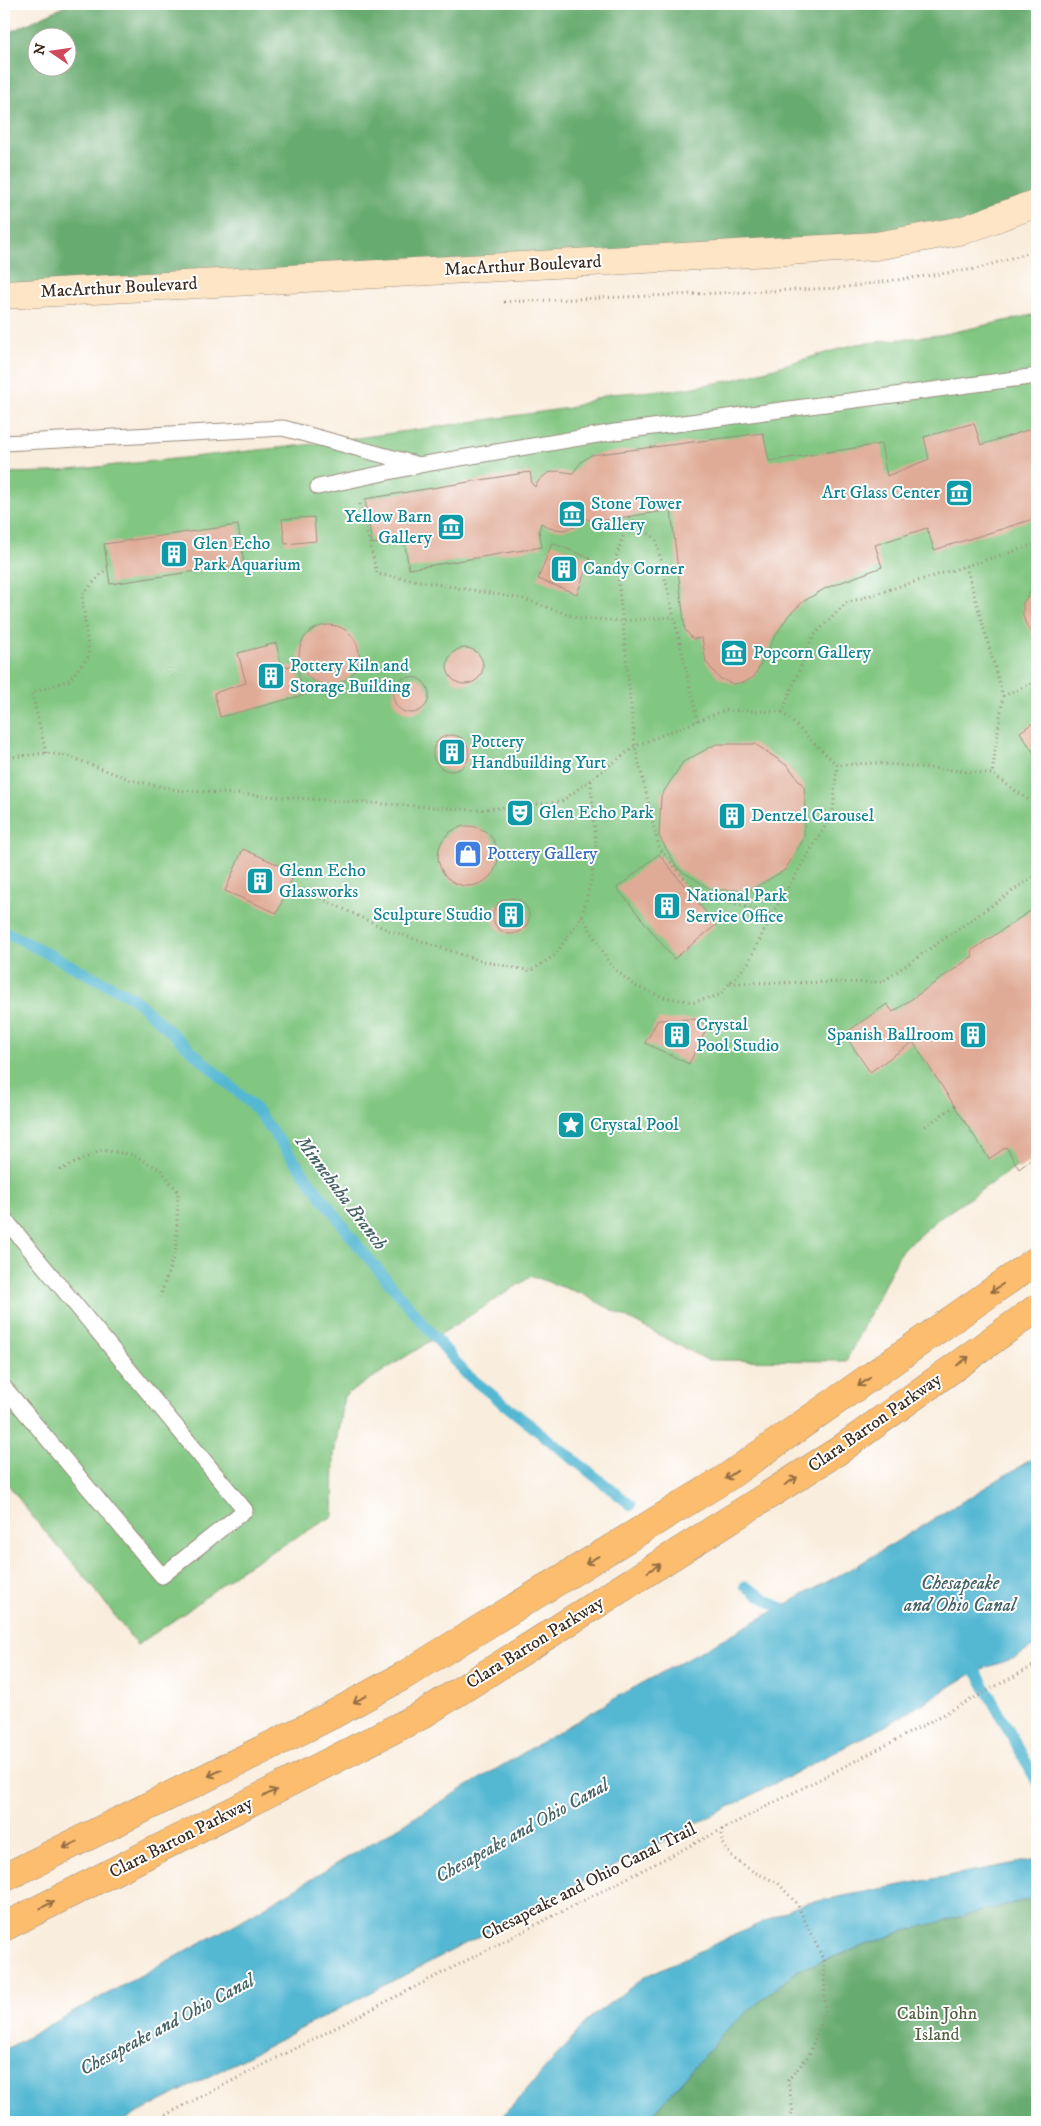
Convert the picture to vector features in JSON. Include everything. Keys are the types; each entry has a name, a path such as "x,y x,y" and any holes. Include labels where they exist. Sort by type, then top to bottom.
{"highway":[{"path":"4,1878 332,1715 403,1676 726,1478 1037,1260"},
{"name":"Clara Barton Parkway","path":"4,1927 420,1716 838,1451 1037,1308"}],"main road":[{"name":"MacArthur Boulevard","path":"4,294 876,246 964,230 1037,203"}],"lane":[{"path":"318,487 419,465 615,432 1037,376"},
{"path":"4,443 283,428 419,465"},
{"path":"4,1218 245,1510 162,1576 4,1387"}],"path":[{"path":"355,479 377,574 524,599 576,618 622,621 674,617"},
{"path":"698,721 656,539 629,518 616,557 635,746 659,848 684,878 701,894 772,914"},
{"path":"782,712 813,636 846,603 1037,544"},
{"path":"966,566 1003,696 992,774"},
{"path":"46,753 32,693 69,680 89,656 82,595 107,568"},
{"path":"1003,696 1037,681"},
{"path":"4,758 46,753 68,756 131,780 177,790 476,810 561,802 635,746 725,710 782,712 837,765 877,763 940,767 992,774 1037,806"},
{"path":"582,916 612,967 635,986 664,997 694,1002 719,995 749,962 772,914 833,812 837,765"},
{"path":"303,890 388,930 481,961 531,971 555,955 582,916 592,876 596,847 590,779"},
{"path":"729,983 882,982 1037,874"},
{"path":"925,1126 955,1106"},
{"path":"60,1170 102,1150 134,1156 161,1170 178,1192 176,1249 160,1297"},
{"name":"Chesapeake and Ohio Canal Trail","path":"152,2122 1037,1666"},
{"path":"722,1829 722,1843 733,1858 754,1872 778,1883 798,1904 824,1961 825,2011 810,2055 788,2080 793,2112 788,2122"}],"green space":[{"path":"69,4 1037,4 1037,203 964,230 4,295 4,35"},
{"name":"Glen Echo Park","path":"1037,314 1037,1152 937,1220 901,1251 846,1361 707,1360 582,1294 532,1276 344,1396 334,1455 333,1516 240,1570 186,1612 137,1645 90,1583 35,1520 4,1479 4,473 50,472 315,444 569,408 609,394 683,389 733,380 856,344 940,335"},
{"name":"Cabin John Island","path":"1037,1897 1037,2122 646,2122 730,2026 798,1970 901,1932"}],"water":[{"name":"Chesapeake and Ohio Canal","path":"1037,1456 1037,1644 1015,1658 976,1671 887,1725 121,2122 4,2122 4,2050 239,1922 619,1696 863,1562"},
{"path":"1037,1859 1037,1897 901,1932 798,1970 730,2026 646,2122 498,2122 590,2018 646,1976 802,1904"}],"building":[{"path":"974,423 981,445 1037,427 1037,518 934,550 927,528 875,545 882,567 826,588 804,601 788,616 775,636 754,677 745,682 733,684 719,678 706,662 702,638 693,639 685,630 671,510 593,522 585,518 575,527 563,530 549,528 541,523 539,531 542,547 409,569 404,538 372,544 365,499 530,472 532,484 535,487 540,479 548,473 558,471 573,473 581,462 591,455 763,433 769,461 881,444 887,476 929,459 924,437"},
{"path":"314,517 316,541 285,544 282,519"},
{"name":"Glen Echo Park Aquarium","path":"238,525 244,564 110,584 104,544"},
{"name":"Candy Corner","path":"552,543 590,558 577,594 538,579"},
{"path":"1037,582 1037,639 1027,627 1023,616 1023,603"},
{"path":"329,625 346,630 354,638 359,655 354,672 346,680 329,685 312,680 304,672 299,655 304,638 312,630"},
{"name":"Pottery Kiln and Storage Building","path":"276,643 282,668 296,665 304,695 220,717 214,693 246,683 238,653"},
{"path":"465,648 472,649 478,653 482,659 482,673 478,679 472,683 465,684 458,683 452,679 448,673 447,666 448,659 452,653 458,649"},
{"path":"411,677 418,678 424,682 428,688 428,702 424,708 418,712 411,713 404,712 398,708 394,702 393,695 394,688 398,682 404,678"},
{"path":"1037,720 1037,758 1020,732"},
{"name":"Pottery Handbuilding Yurt","path":"451,735 458,736 464,740 468,746 468,760 464,766 458,770 451,771 444,770 438,766 434,760 433,753 434,746 438,740 444,736"},
{"name":"Dentzel Carousel","path":"716,744 755,744 788,766 804,787 804,838 785,870 750,890 712,890 678,869 659,836 661,796 683,762"},
{"name":"Pottery Gallery","path":"468,826 485,831 493,839 498,856 493,873 485,881 468,886 451,881 443,873 438,856 443,839 451,831"},
{"name":"Glenn Echo Glassworks","path":"243,849 295,872 277,913 225,891"},
{"name":"National Park Service Office","path":"659,854 716,925 674,959 617,888"},
{"name":"Sculpture Studio","path":"511,898 518,899 524,903 528,909 528,923 524,929 518,933 511,934 504,933 498,929 494,923 493,916 494,909 498,903 504,899"},
{"name":"Spanish Ballroom","path":"1036,907 1037,1155 1019,1169 1006,1147 989,1159 913,1042 870,1072 844,1034 887,1004 893,1012 973,956 971,951"},
{"name":"Crystal Pool Studio","path":"694,1019 708,1026 689,1064 645,1043 658,1020"}],"waterway":[{"name":"Minnehaha Branch","path":"4,931 132,997 255,1108 359,1247 466,1374 631,1505"},
{"name":"Minnehaha Branch","path":"745,1586 793,1614"},
{"name":"Minnehaha Branch","path":"963,1668 976,1671 1037,1782"}],"place":[{"name":"Art Glass Center","path":"959,493"},
{"name":"Stone Tower Gallery","path":"572,514"},
{"name":"Yellow Barn Gallery","path":"451,527"},
{"name":"Glen Echo Park Aquarium","path":"174,554"},
{"name":"Candy Corner","path":"564,569"},
{"name":"Popcorn Gallery","path":"734,653"},
{"name":"Pottery Kiln and Storage Building","path":"271,676"},
{"name":"Pottery Handbuilding Yurt","path":"452,752"},
{"name":"Glen Echo Park","path":"520,813"},
{"name":"Dentzel Carousel","path":"732,816"},
{"name":"Pottery Gallery","path":"468,854"},
{"name":"Glenn Echo Glassworks","path":"260,881"},
{"name":"National Park Service Office","path":"667,906"},
{"name":"Sculpture Studio","path":"511,915"},
{"name":"Crystal Pool Studio","path":"677,1035"},
{"name":"Spanish Ballroom","path":"973,1035"},
{"name":"Crystal Pool","path":"571,1125"}]}
